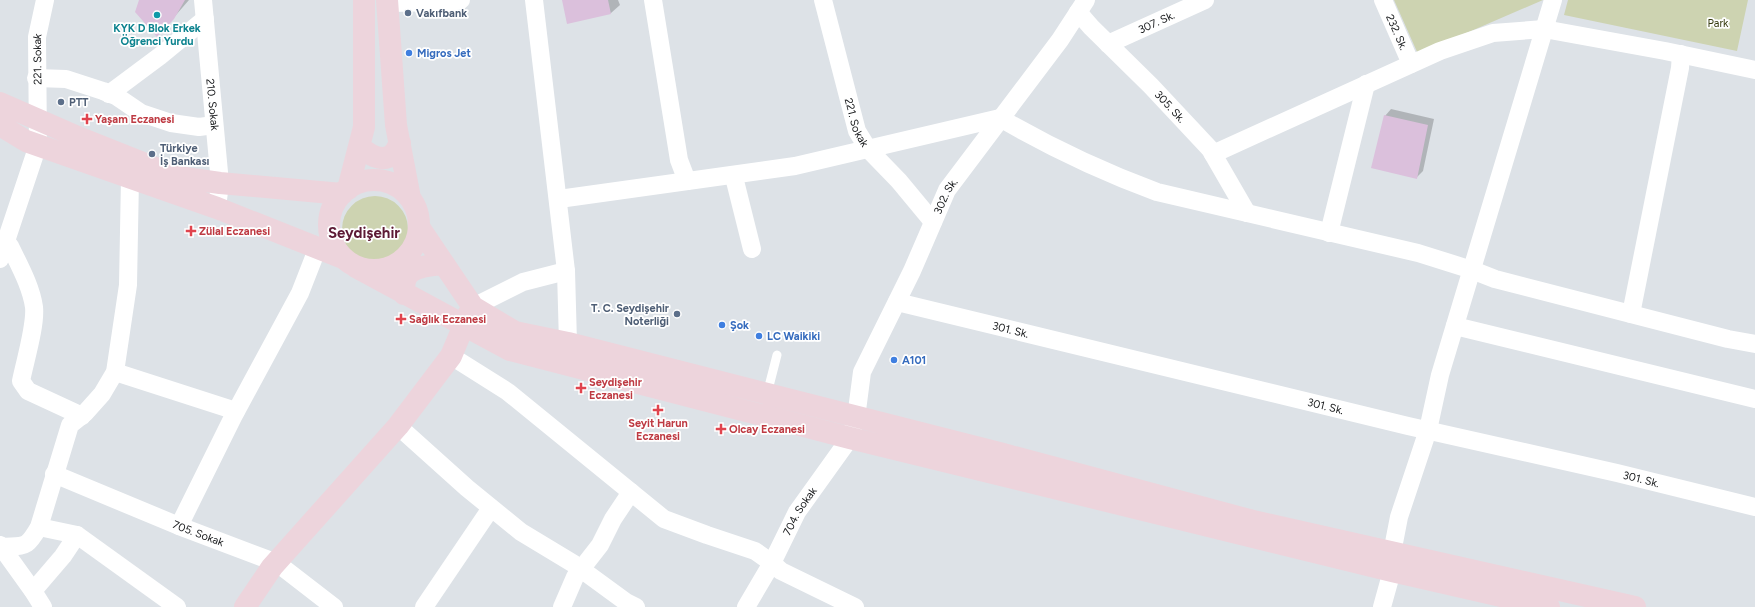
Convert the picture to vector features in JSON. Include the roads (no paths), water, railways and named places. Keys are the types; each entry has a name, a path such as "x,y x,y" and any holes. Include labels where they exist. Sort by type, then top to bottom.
{"main road":[{"path":"364,0 364,127 345,191 333,206 329,219 330,234 334,247 350,262 404,294 463,326 510,350 853,428 1392,562 1549,607"},
{"path":"0,126 26,141 217,208 318,247 370,270 384,269 398,263 409,254 416,241 419,227 417,212 410,198 396,125 387,2"},
{"path":"0,103 80,138 178,176 220,183 345,191 360,183 374,181 387,183 400,189 410,198"},
{"path":"359,146 369,155 382,158 392,154 400,143"},
{"path":"419,227 473,307 515,332 568,343 767,395 853,428"},
{"path":"404,294 404,280 409,273 427,265 444,264"},
{"path":"245,607 277,562 398,426 451,356 463,326 473,307"},
{"path":"1392,562 1635,607"}],"street":[{"name":"221. Sokak","path":"2,250 38,145 39,120 36,78 37,37 46,0"},
{"name":"210. Sokak","path":"203,0 220,183 217,208"},
{"path":"387,2 448,2 461,0"},
{"path":"534,0 559,201 566,271 568,343"},
{"path":"653,0 679,160 687,181"},
{"name":"221. Sokak","path":"823,0 857,131 868,149 899,181 933,222"},
{"name":"307. Sk.","path":"1108,44 1205,0"},
{"name":"232. Sk.","path":"1383,0 1411,64"},
{"path":"1382,607 1392,562 1399,517 1428,430 1440,375 1553,0"},
{"name":"305. Sk.","path":"1082,6 1108,44 1151,86 1213,154 1247,213"},
{"name":"302. Sk.","path":"853,428 862,372 897,302 947,190 1060,40 1082,6"},
{"path":"109,94 160,56 205,19"},
{"path":"1213,154 1440,50 1493,33 1544,29 1681,54 1755,70"},
{"path":"1632,314 1680,68 1681,54"},
{"path":"36,78 66,79 116,96 141,113 171,123 199,128 214,125"},
{"path":"1329,232 1366,84"},
{"path":"559,201 795,166 1000,118 1033,137 1116,177 1157,192 1418,253 1495,279 1755,344"},
{"path":"559,201 735,181 831,165 857,158 868,149"},
{"path":"1,546 23,545 30,542 39,527 70,425 82,416 102,394 115,372 128,285 130,178"},
{"path":"735,181 752,249"},
{"path":"2,250 10,246 26,280 34,307 21,381 28,391 82,416"},
{"path":"179,526 236,412 300,293 318,247"},
{"path":"473,307 523,282 566,271"},
{"name":"301. Sk.","path":"897,302 1137,361 1617,473 1755,507"},
{"path":"1455,326 1755,399"},
{"path":"451,356 508,392 664,519 755,551 781,571 855,607"},
{"path":"115,372 236,412"},
{"path":"398,426 491,508 521,532 581,569 626,602 636,607"},
{"name":"704. Sokak","path":"746,607 772,563 797,512 853,428"},
{"name":"705. Sokak","path":"54,474 179,526 277,562 334,607"},
{"path":"562,607 572,583 600,545 613,519 631,492"},
{"path":"424,607 491,508"},
{"path":"39,527 77,535 177,607"},
{"path":"33,591 63,556 77,535"},
{"path":"1,546 43,607"}],"lane":[{"path":"767,395 777,355"}],"place":[{"name":"Vakıfbank","path":"408,13"},
{"name":"KYK D Blok Erkek Öğrenci Yurdu","path":"157,15"},
{"name":"Migros Jet","path":"409,53"},
{"name":"PTT","path":"61,102"},
{"name":"Yaşam Eczanesi","path":"87,119"},
{"name":"Türkiye İş Bankası","path":"152,154"},
{"name":"Zülal Eczanesi","path":"191,231"},
{"name":"T. C. Seydişehir Noterliği","path":"677,314"},
{"name":"Sağlık Eczanesi","path":"401,319"},
{"name":"Şok","path":"722,325"},
{"name":"LC Waikiki","path":"759,336"},
{"name":"A101","path":"894,360"},
{"name":"Seydişehir Eczanesi","path":"581,388"},
{"name":"Seyit Harun Eczanesi","path":"658,410"},
{"name":"Olcay Eczanesi","path":"721,429"}],"district":[{"name":"Seydişehir","path":"364,233"}],"park label":[{"name":"Park","path":"1718,23"}]}
